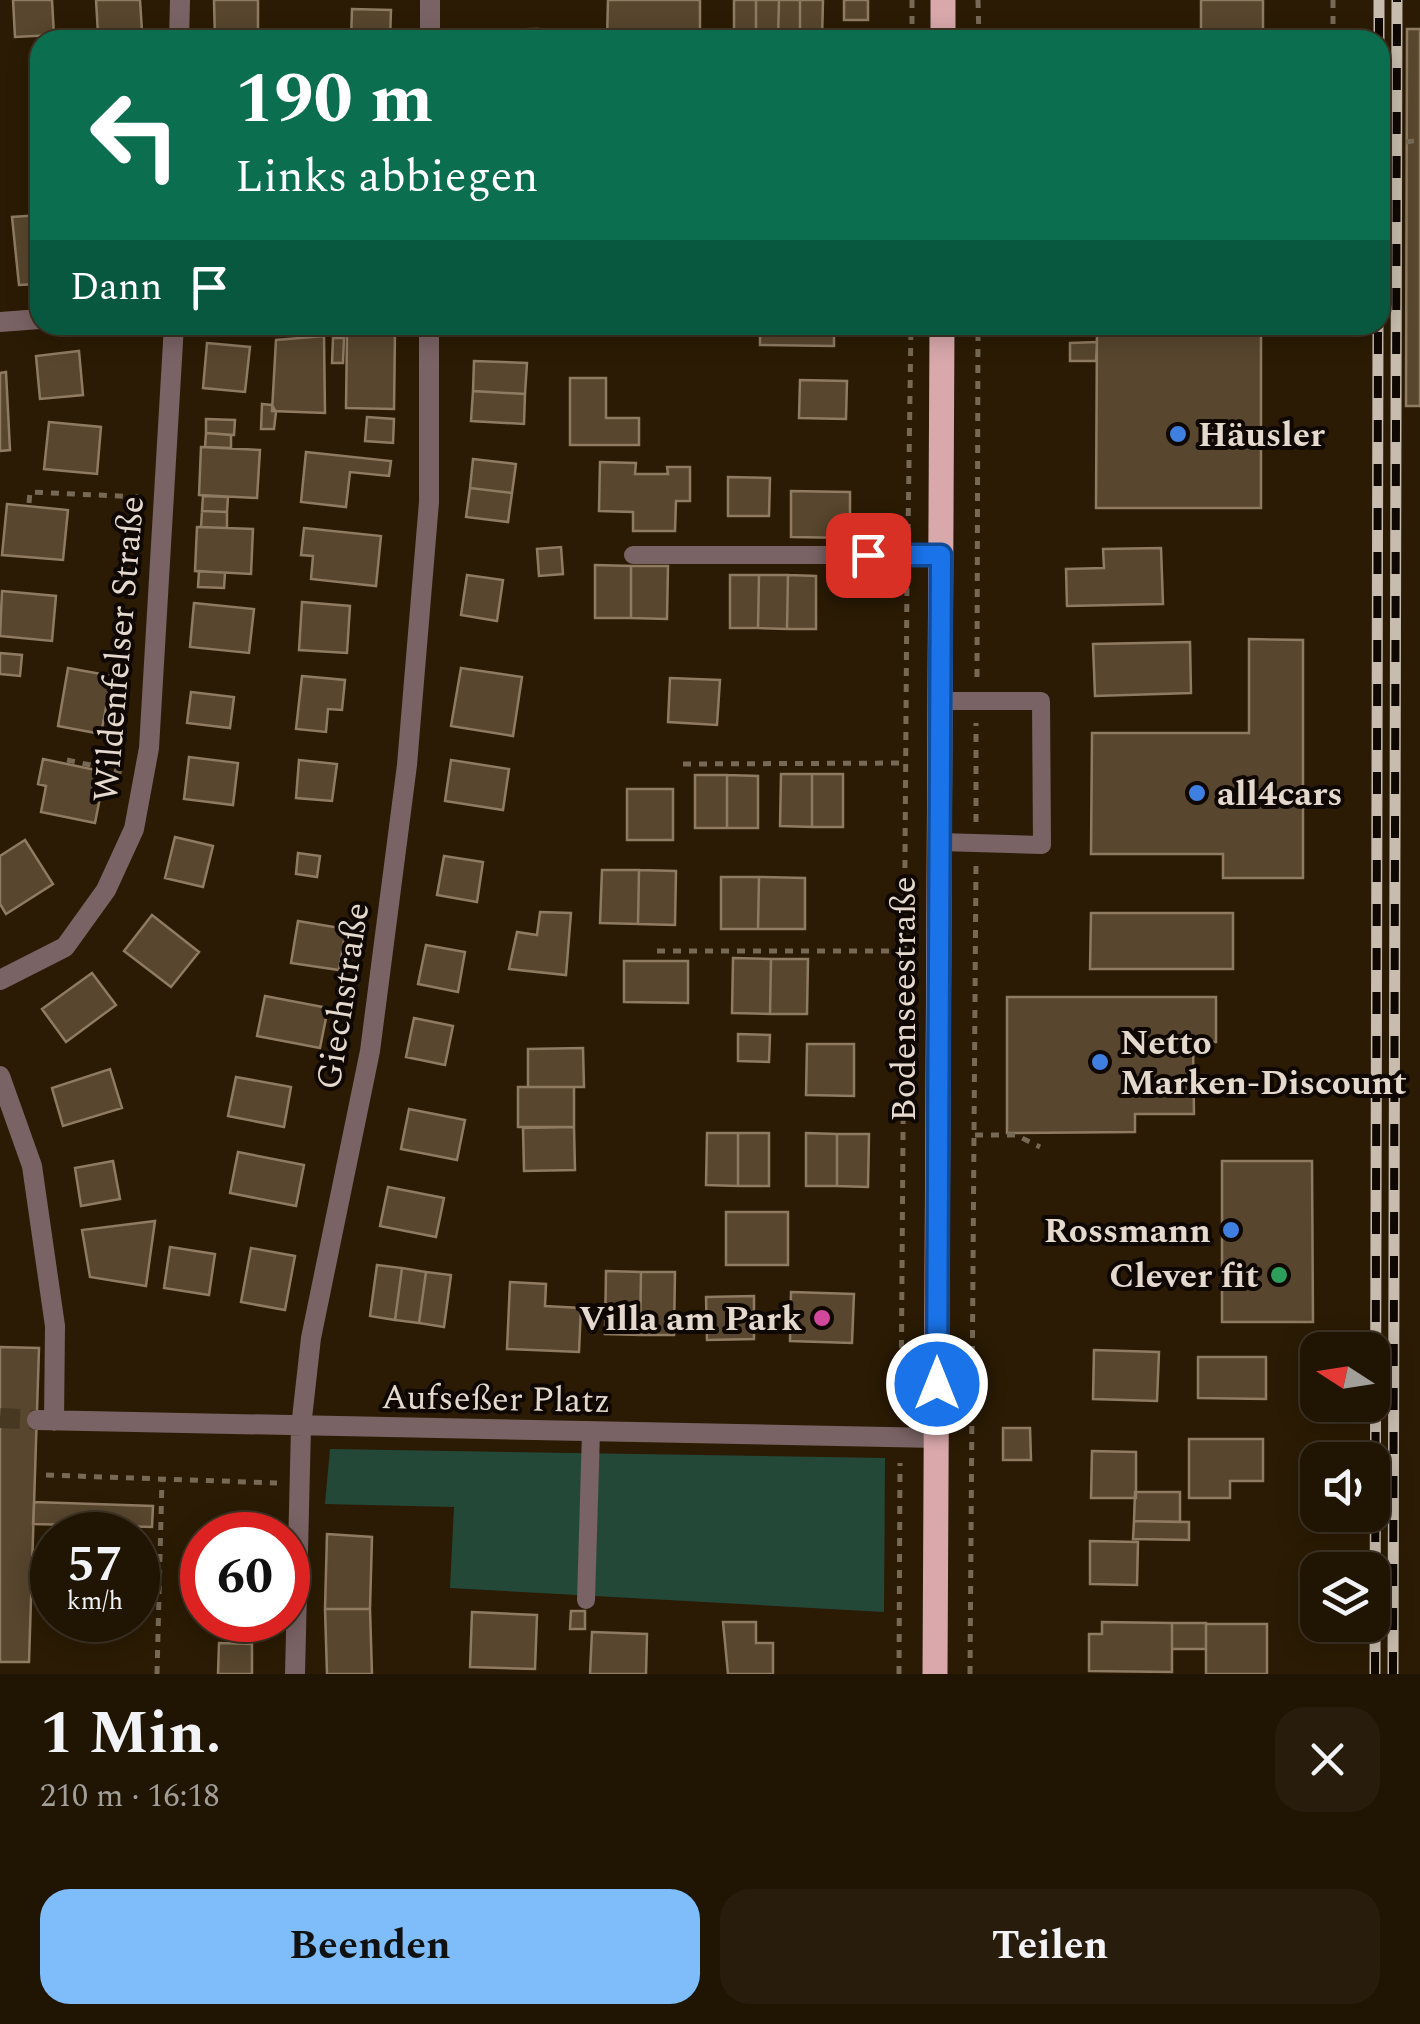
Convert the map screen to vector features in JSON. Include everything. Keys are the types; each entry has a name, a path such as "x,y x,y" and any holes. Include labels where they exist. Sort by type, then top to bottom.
{"main road":[{"path":"943,0 943,30"},
{"name":"Bodenseestraße","path":"935,1674 942,335"}],"street":[{"path":"179,30 180,0"},
{"path":"430,0 430,30"},
{"path":"0,322 30,320"},
{"name":"Wildenfelser Straße","path":"0,980 65,947 106,890 134,829 145,777 173,335"},
{"name":"Giechstraße","path":"294,1674 301,1427 311,1338 370,1050 407,766 429,502 429,335"},
{"name":"Aufseßer Platz","path":"0,1076 32,1166 56,1326 46,1420 936,1438"}],"lane":[{"path":"633,555 941,555"},
{"path":"940,701 1041,701 1042,845 940,842"},
{"path":"586,1600 592,1432"}],"path":[{"path":"912,0 912,30"},
{"path":"978,0 979,30"},
{"path":"1332,30 1333,0"},
{"path":"1406,142 1420,140"},
{"path":"899,1674 910,335"},
{"path":"970,1674 978,335"},
{"path":"29,503 30,492 164,498"},
{"path":"67,760 145,777"},
{"path":"683,764 906,762"},
{"path":"656,951 939,951"},
{"path":"976,1135 1016,1135 1040,1147"},
{"path":"46,1474 300,1483"},
{"path":"157,1674 162,1478"}],"green space":[{"path":"330,1449 885,1458 884,1612 450,1588 454,1507 325,1504"}],"building":[{"path":"13,0 52,0 54,30 30,30 30,36 15,37"},
{"path":"96,0 140,0 142,30 98,30"},
{"path":"214,0 258,0 258,30 215,30"},
{"path":"608,0 700,0 700,30 607,30"},
{"path":"734,0 756,0 756,30 734,30"},
{"path":"756,0 779,0 778,30 756,30"},
{"path":"779,0 800,0 800,30 778,30"},
{"path":"800,0 823,0 822,30 800,30"},
{"path":"844,0 868,0 868,20 844,20"},
{"path":"1201,0 1263,0 1263,30 1201,30"},
{"path":"352,9 391,10 390,30 351,30"},
{"path":"1407,29 1420,29 1420,406 1406,406"},
{"path":"30,216 30,284 19,285 12,217"},
{"path":"347,335 395,335 394,409 346,408"},
{"path":"760,335 834,335 834,346 760,345"},
{"name":"Häusler","path":"1097,335 1261,335 1261,508 1096,508"},
{"path":"324,336 325,413 272,411 276,340"},
{"path":"333,338 344,338 343,363 332,363"},
{"path":"1097,342 1096,361 1070,361 1070,343"},
{"path":"207,343 250,347 245,392 203,388"},
{"path":"79,351 83,395 40,399 36,356"},
{"path":"474,361 527,363 525,394 473,391"},
{"path":"6,372 10,450 0,451 0,373"},
{"path":"570,378 606,378 606,418 639,418 639,445 570,445"},
{"path":"800,380 847,381 846,419 799,418"},
{"path":"473,391 525,394 524,424 471,421"},
{"path":"262,404 272,405 276,412 274,429 261,429"},
{"path":"367,417 394,419 393,443 365,441"},
{"path":"206,419 235,420 234,435 206,433"},
{"path":"49,422 101,427 97,474 44,469"},
{"path":"206,433 231,435 231,448 205,447"},
{"path":"201,447 260,450 257,498 199,495"},
{"path":"306,452 391,461 389,476 350,472 346,507 301,502"},
{"path":"473,459 516,464 512,493 470,488"},
{"path":"600,462 636,463 635,474 668,474 667,467 690,467 690,501 676,501 675,531 633,531 633,512 599,511"},
{"path":"728,477 770,478 769,516 728,516"},
{"path":"470,488 512,493 508,522 466,517"},
{"path":"791,491 850,492 850,538 791,537"},
{"path":"203,496 228,497 227,512 202,511"},
{"path":"7,504 68,510 63,560 2,555"},
{"path":"202,511 227,512 227,528 201,527"},
{"path":"197,527 253,529 251,574 195,571"},
{"path":"304,528 381,536 376,586 311,579 313,556 301,555"},
{"path":"561,547 563,574 539,576 537,549"},
{"path":"1161,548 1163,604 1067,606 1066,569 1104,568 1103,549"},
{"path":"595,565 631,566 631,618 595,618"},
{"path":"631,566 668,566 667,619 631,618"},
{"path":"199,571 225,573 224,588 198,587"},
{"path":"467,575 503,580 497,621 461,615"},
{"path":"730,575 759,575 758,628 730,628"},
{"path":"759,575 788,575 787,629 758,628"},
{"path":"788,575 816,576 816,629 787,629"},
{"path":"2,591 56,596 52,641 0,636"},
{"path":"302,602 350,606 347,653 299,650"},
{"path":"194,603 254,609 249,653 190,647"},
{"name":"all4cars","path":"1249,639 1303,640 1303,878 1223,878 1223,854 1091,854 1092,733 1249,733"},
{"path":"1190,642 1191,693 1095,696 1093,644"},
{"path":"0,653 22,655 20,676 0,674"},
{"path":"68,668 112,676 101,734 58,726"},
{"path":"461,668 522,677 513,736 451,726"},
{"path":"302,676 345,680 342,710 328,709 326,732 296,729"},
{"path":"670,678 720,680 717,725 668,722"},
{"path":"191,692 234,697 230,728 187,723"},
{"path":"189,757 238,763 233,805 184,799"},
{"path":"43,759 105,772 95,823 41,812 46,786 38,784"},
{"path":"299,760 337,764 332,801 296,798"},
{"path":"451,760 509,769 503,810 445,801"},
{"path":"781,774 812,774 812,827 780,826"},
{"path":"812,774 843,774 843,827 812,827"},
{"path":"695,775 727,775 727,828 695,828"},
{"path":"727,775 758,776 758,828 727,828"},
{"path":"627,789 673,789 673,840 627,840"},
{"path":"175,837 213,846 203,887 165,878"},
{"path":"25,840 53,884 6,914 0,904 0,856"},
{"path":"298,853 320,856 317,877 296,874"},
{"path":"444,856 483,862 477,902 437,895"},
{"path":"602,870 639,870 638,924 600,923"},
{"path":"639,870 676,871 675,925 638,924"},
{"path":"721,877 759,877 758,929 721,929"},
{"path":"759,877 805,878 805,929 758,929"},
{"path":"540,912 571,913 566,975 509,969 517,932 537,935"},
{"path":"1091,913 1233,913 1233,969 1090,969"},
{"path":"152,915 199,952 171,987 124,951"},
{"path":"298,921 346,929 339,970 291,963"},
{"path":"426,945 465,952 458,992 418,984"},
{"path":"733,958 771,959 770,1014 732,1013"},
{"path":"771,959 808,959 807,1014 770,1014"},
{"path":"624,961 688,961 688,1003 624,1002"},
{"path":"92,973 116,1005 66,1042 42,1009"},
{"path":"265,996 328,1008 320,1048 257,1036"},
{"name":"Netto Marken-Discount","path":"1007,997 1216,997 1216,1042 1193,1042 1194,1114 1135,1114 1135,1132 1007,1133"},
{"path":"414,1018 453,1026 445,1065 406,1057"},
{"path":"738,1034 770,1035 769,1062 738,1061"},
{"path":"807,1044 854,1044 854,1096 806,1095"},
{"path":"583,1048 584,1087 528,1087 528,1049"},
{"path":"110,1069 122,1108 63,1126 52,1088"},
{"path":"236,1077 291,1087 284,1127 228,1116"},
{"path":"518,1087 574,1087 574,1127 518,1127"},
{"path":"409,1109 465,1120 457,1160 401,1149"},
{"path":"574,1127 575,1170 524,1171 523,1128"},
{"path":"707,1133 738,1133 738,1186 706,1185"},
{"path":"738,1133 769,1133 769,1186 738,1186"},
{"path":"806,1133 837,1134 837,1186 806,1186"},
{"path":"837,1134 869,1134 868,1187 837,1186"},
{"path":"238,1152 304,1165 296,1206 230,1193"},
{"path":"113,1161 120,1199 81,1206 75,1168"},
{"path":"1222,1161 1312,1161 1313,1322 1222,1322"},
{"path":"388,1187 444,1198 436,1237 380,1226"},
{"path":"726,1212 788,1212 788,1265 726,1265"},
{"path":"155,1221 146,1286 90,1277 82,1230"},
{"path":"170,1247 215,1254 209,1295 164,1288"},
{"path":"251,1248 295,1256 285,1310 241,1302"},
{"path":"377,1265 402,1268 395,1320 370,1316"},
{"path":"402,1268 426,1272 419,1323 395,1320"},
{"path":"606,1271 641,1272 640,1335 605,1334"},
{"path":"426,1272 451,1275 444,1327 419,1323"},
{"path":"641,1272 675,1272 674,1335 640,1335"},
{"path":"510,1282 546,1284 545,1306 581,1308 579,1352 507,1349"},
{"name":"Villa am Park","path":"791,1292 854,1294 852,1343 790,1341"},
{"path":"754,1296 754,1339 707,1340 706,1297"},
{"path":"0,1347 39,1348 34,1512 30,1512 29,1662 0,1662"},
{"path":"1094,1350 1159,1352 1157,1401 1093,1399"},
{"path":"1198,1357 1266,1357 1266,1399 1198,1398"},
{"path":"1003,1428 1030,1428 1031,1460 1003,1460"},
{"path":"1189,1439 1263,1439 1263,1481 1230,1481 1230,1498 1189,1498"},
{"path":"1092,1451 1136,1452 1136,1498 1091,1498"},
{"path":"1135,1492 1180,1492 1180,1522 1134,1521"},
{"path":"34,1502 153,1506 153,1512 34,1512"},
{"path":"1134,1521 1189,1522 1189,1540 1133,1539"},
{"path":"327,1534 372,1537 370,1609 325,1609"},
{"path":"1090,1541 1138,1542 1137,1585 1090,1584"},
{"path":"325,1609 370,1609 372,1674 327,1674"},
{"path":"571,1611 585,1611 585,1629 570,1629"},
{"path":"472,1612 537,1615 535,1669 470,1667"},
{"path":"723,1622 756,1622 756,1643 773,1643 773,1674 728,1674"},
{"path":"1102,1622 1172,1623 1172,1672 1089,1671 1089,1634 1102,1634"},
{"path":"1172,1623 1206,1623 1206,1649 1172,1649"},
{"path":"1206,1624 1267,1624 1267,1674 1206,1674"},
{"path":"592,1632 647,1634 646,1674 590,1674"},
{"path":"219,1643 252,1644 252,1674 218,1674"}],"tunnel":[{"path":"0,1418 37,1420"}],"railway":[{"path":"1379,0 1379,30"},
{"path":"1393,1674 1397,0"},
{"path":"1375,1674 1378,335"}],"place":[{"name":"Häusler","path":"1178,434"},
{"name":"all4cars","path":"1197,793"},
{"name":"Netto Marken-Discount","path":"1100,1062"},
{"name":"Rossmann","path":"1231,1230"},
{"name":"Clever fit","path":"1279,1275"},
{"name":"Villa am Park","path":"822,1318"}],"route":[{"path":"868,555 941,555 937,1384"}]}
